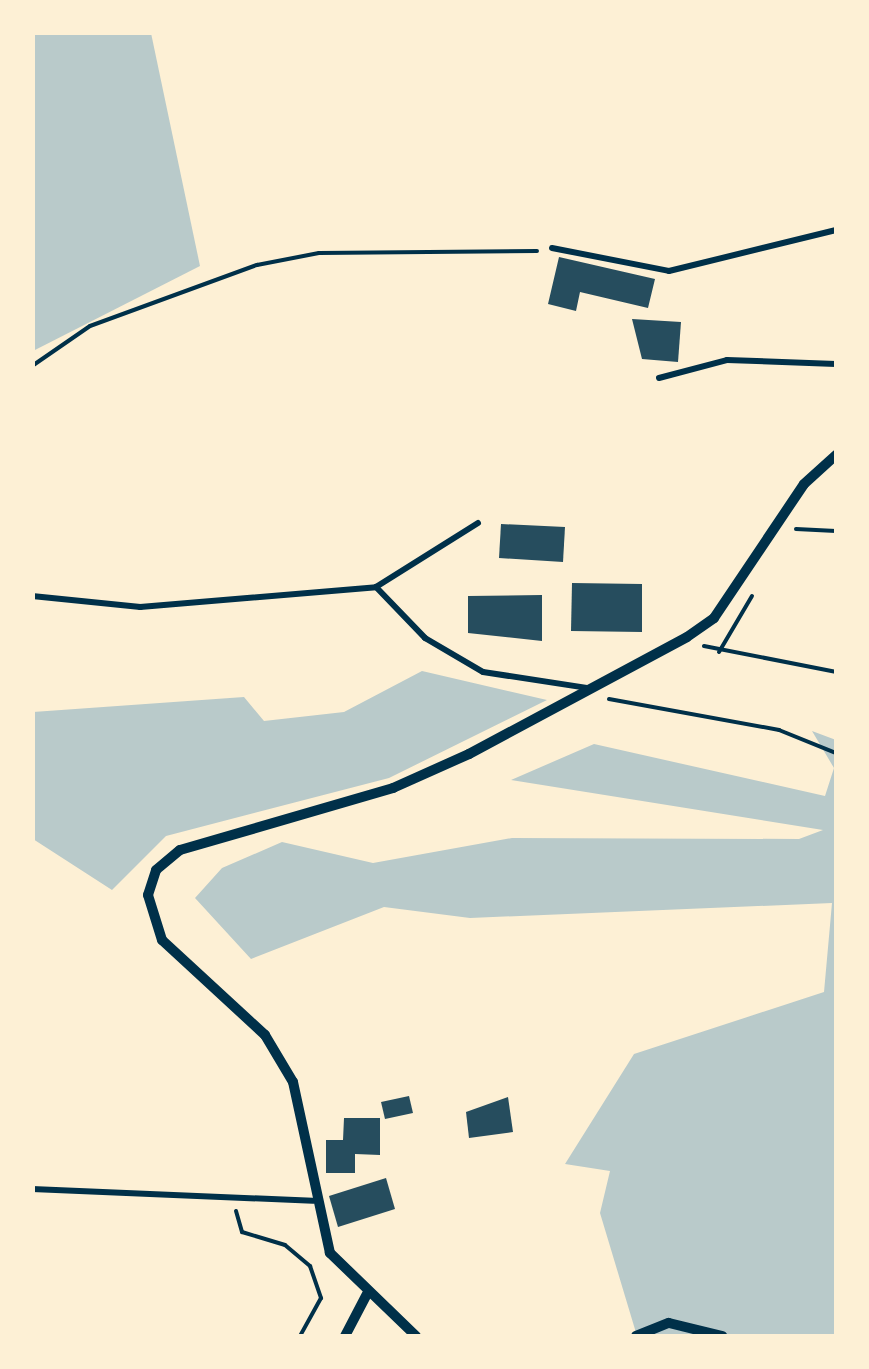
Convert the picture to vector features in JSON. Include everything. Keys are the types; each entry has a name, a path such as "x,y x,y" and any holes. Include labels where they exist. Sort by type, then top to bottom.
{"street":[{"path":"416,1336 367,1294 330,1253 313,1201 293,1082 264,1034 162,940 148,894 156,870 180,850 393,788 599,688 687,637 714,618 836,455"},
{"path":"344,1336 367,1294"},
{"path":"636,1336 669,1323 722,1336"}],"lane":[{"path":"552,248 669,271 836,230"},
{"path":"659,378 727,360 836,364"},
{"path":"32,596 140,608 376,588 478,523"},
{"path":"376,588 424,638 483,672 538,687 599,688"},
{"path":"32,1189 313,1201"}],"path":[{"path":"32,366 90,326 257,265 319,254 506,256 552,248"},
{"path":"777,529 836,531"},
{"path":"687,637 719,652 836,672"},
{"path":"585,695 779,730 836,753"},
{"path":"232,1197 242,1232 285,1245 310,1266 321,1298 300,1336"}],"shaded area":[{"path":"33,32 151,33 200,266 33,351"},
{"path":"422,671 547,700 389,778 166,836 112,890 33,839 33,712 244,697 264,721 344,712"},
{"path":"812,731 836,740 836,1336 637,1336 600,1213 610,1171 565,1164 634,1054 824,992 832,903 470,918 384,907 251,959 195,898 222,868 282,842 373,863 512,838 799,839 823,830 511,780 594,744 825,796 834,768"}],"building":[{"path":"559,257 655,279 648,308 580,292 576,311 548,304"},
{"path":"632,319 681,322 678,362 642,359"},
{"path":"501,524 565,527 563,562 499,558"},
{"path":"572,583 642,584 642,632 571,631"},
{"path":"542,595 542,641 468,633 468,596"},
{"path":"409,1096 413,1113 385,1119 381,1102"},
{"path":"508,1097 513,1132 469,1138 466,1112"},
{"path":"344,1118 380,1118 380,1155 355,1154 355,1173 326,1173 326,1140 343,1140"},
{"path":"386,1178 395,1209 338,1227 329,1196"}]}
